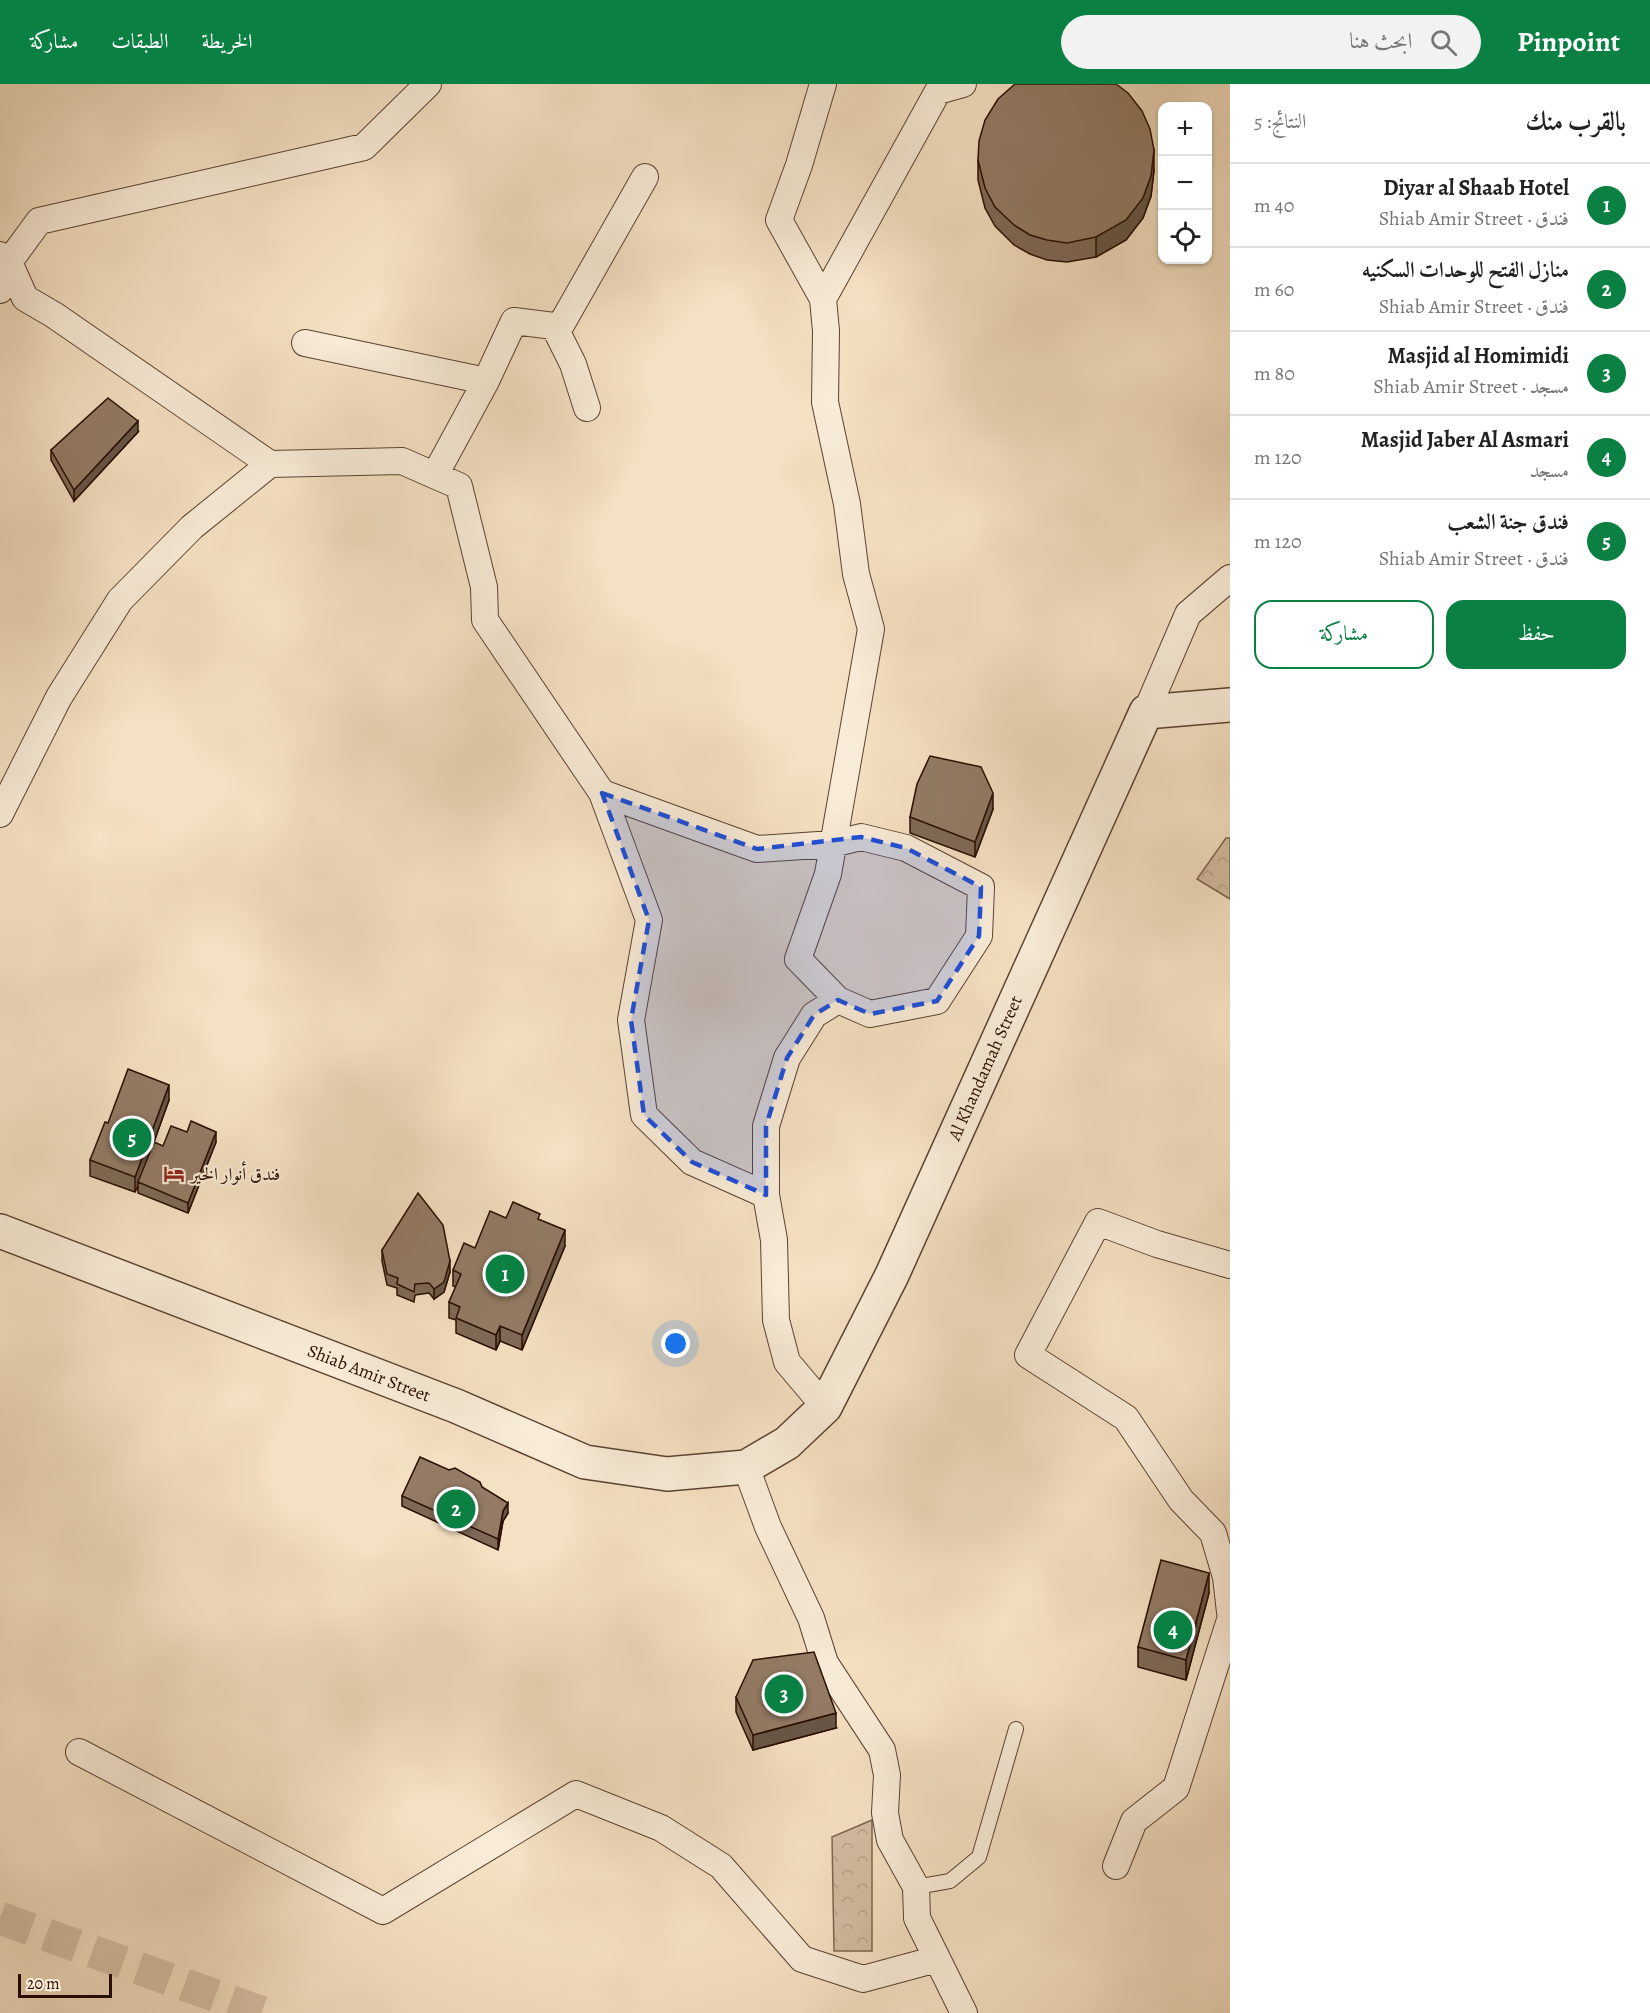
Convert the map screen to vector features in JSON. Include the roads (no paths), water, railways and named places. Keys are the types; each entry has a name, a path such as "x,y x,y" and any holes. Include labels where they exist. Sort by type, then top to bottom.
{"street":[{"path":"0,290 4,258 39,221 364,147 428,84"},
{"path":"602,793 757,849 833,844 861,837 906,848 981,887 979,936 937,1001 870,1014 838,1000 798,959 828,874 833,844 871,630 856,574 847,504 825,402 826,331 823,299 779,220 799,165 823,84"},
{"path":"823,299 938,91 963,84"},
{"path":"557,332 645,177"},
{"path":"4,258 24,298 54,315 270,464 402,461 459,486 484,587 485,620 602,793 649,920 631,1020 644,1115 692,1162 766,1195"},
{"path":"435,476 486,381 514,321 554,326 573,364 587,408"},
{"path":"305,343 486,381"},
{"path":"0,814 59,696 120,600 192,527 270,464"},
{"path":"1230,578 1188,614 1146,712 1230,705"},
{"name":"Al Khandamah Street","path":"746,1467 787,1443 825,1407 892,1275 1146,712"},
{"path":"825,1407 787,1362 776,1320 774,1240 766,1195 766,1126 787,1058 814,1015 838,1000"},
{"path":"1230,1265 1157,1244 1098,1221 1028,1355 1126,1418 1181,1500 1213,1533 1226,1577 1230,1612"},
{"name":"Shiab Amir Street","path":"0,1231 456,1406 585,1462 667,1474 746,1467"},
{"path":"746,1467 768,1527 811,1618 825,1663 882,1750 887,1775 885,1813 890,1840 916,1887 917,1918 964,2013"},
{"path":"1116,1866 1134,1821 1176,1788 1230,1620"},
{"path":"79,1752 383,1911 576,1794 661,1828 721,1866 802,1959 863,1979 937,1959"}],"lane":[{"path":"916,1887 950,1881 979,1857 1016,1730"}],"tunnel":[{"path":"0,1918 263,2013"}],"place":[{"name":"فندق جنة الشعب","path":"132,1138"},
{"name":"فندق أنوار الخير","path":"174,1174"},
{"name":"Diyar al Shaab Hotel","path":"505,1274"},
{"name":"منازل الفتح للوحدات السكنيه","path":"456,1509"},
{"name":"Masjid Jaber Al Asmari","path":"1173,1630"},
{"name":"Masjid al Homimidi","path":"784,1694"}]}
